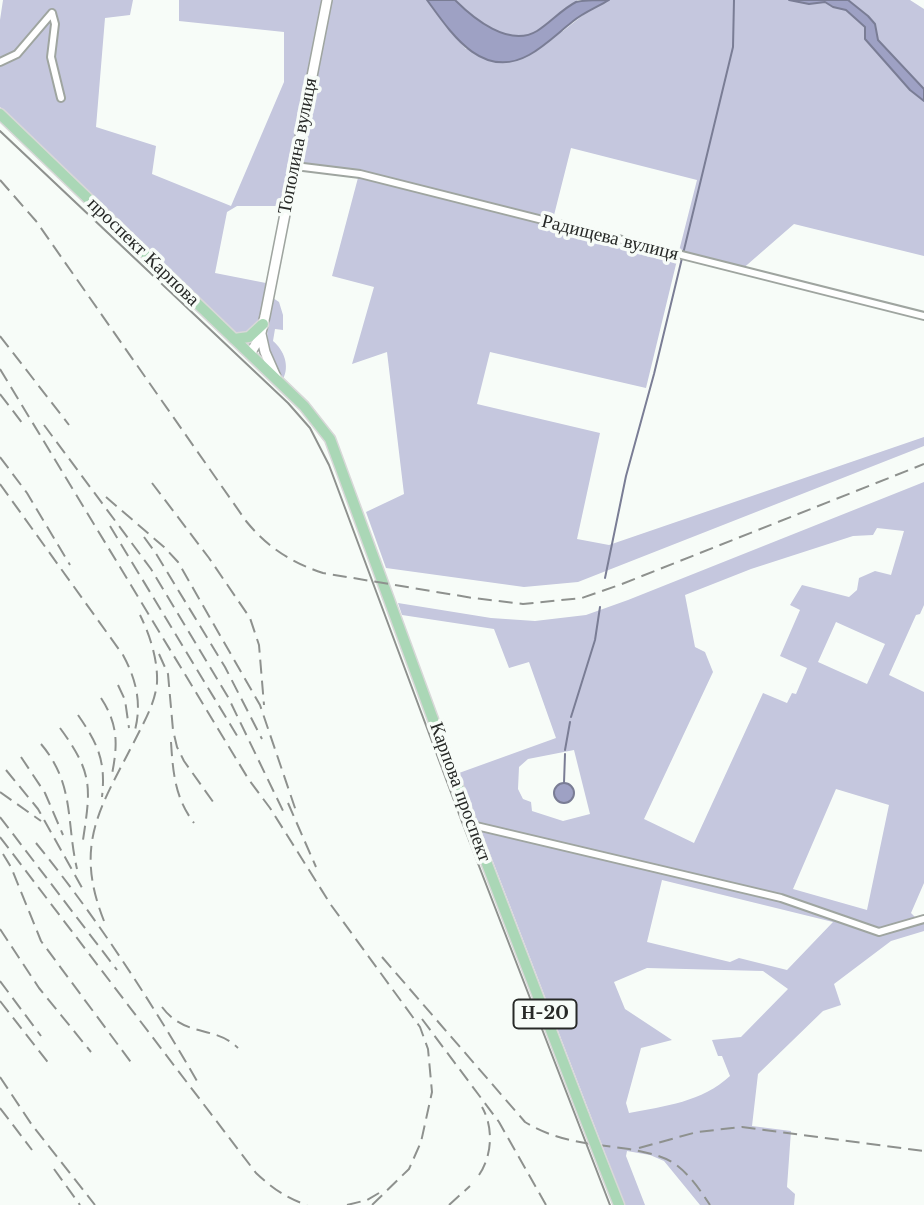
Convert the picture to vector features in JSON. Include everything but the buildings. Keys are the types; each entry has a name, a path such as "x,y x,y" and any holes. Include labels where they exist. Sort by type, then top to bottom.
{"main road":[{"name":"Тополина вулиця","path":"262,329 327,0"},
{"name":"проспект Карпова","path":"0,114 287,390"},
{"path":"234,339 249,337 262,329"},
{"path":"250,354 262,329"},
{"path":"262,329 265,352 277,380"},
{"name":"Карпова проспект","path":"287,390 317,420 335,451 472,825 619,1205"}],"street":[{"path":"0,62 17,54 52,13 55,24 51,57 61,98"},
{"name":"Радищева вулиця","path":"295,166 359,174 924,316"},
{"path":"472,825 782,898 879,932 924,919"}],"shaded area":[{"path":"3,0 133,0 130,15 105,18 96,127 156,146 152,174 231,206 284,82 284,32 179,21 179,0 427,0 466,49 563,31 592,8 609,0 789,0 809,4 825,2 846,10 865,27 865,39 910,90 924,101 924,256 794,224 740,271 678,256 646,388 490,352 477,404 600,433 577,539 609,545 924,437 924,446 578,582 524,587 386,568 366,512 404,494 387,352 352,364 374,287 332,276 359,174 295,166 286,206 237,206 227,212 215,273 271,284 256,353 236,337 0,107 0,20","holes":["571,148 697,180 678,255 552,223"]},
{"path":"427,0 455,0 492,29 515,36 537,31 576,2 609,0 577,19 529,55 512,61 497,62 482,58 469,50 446,26"},
{"path":"455,0 578,0 539,30 518,36 508,35 488,26"},
{"path":"789,0 848,0 875,24 878,40 924,89 924,101 910,90 865,39 865,27 846,10 825,2 809,4"},
{"path":"848,0 910,0 924,9 924,89 878,40 875,24"},
{"path":"273,298 279,302 283,315 283,330 275,329 273,341 285,358 283,379 272,362 267,340 268,318"},
{"path":"924,482 924,605 920,614 916,615 889,675 924,692 924,883 911,913 915,917 924,915 924,931 891,941 834,984 841,1005 823,1011 758,1074 752,1126 791,1131 787,1187 795,1194 794,1205 700,1205 664,1161 650,1155 627,1151 626,1156 645,1205 625,1205 459,773 556,738 529,662 509,668 494,629 402,615 398,603 491,618 535,621 586,615","holes":["877,528 904,531 891,575 875,571 859,578 857,590 849,597 802,585 790,605 800,610 780,656 807,668 796,694 792,693 787,703 763,693 694,843 644,819 713,672 705,652 695,647 685,595 751,569 853,536 873,535","836,622 885,644 867,684 818,662","574,750 590,814 563,821 532,811 531,802 523,799 518,789 519,767 528,759","836,789 889,805 867,910 793,889","662,880 833,922 787,970 739,958 730,962 647,942","647,968 763,971 788,989 741,1037 712,1040 730,1076 719,1085 682,1102 629,1113 626,1103 641,1048 672,1040 625,1009 614,982"]},
{"path":"564,783 571,786 574,793 571,800 564,803 557,800 554,793 557,786"}],"waterway":[{"path":"605,578 626,476 654,374 733,47 734,0"},
{"path":"571,717 595,640 600,607"},
{"path":"565,750 570,722"},
{"path":"564,783 565,754"}],"tram line":[{"path":"0,131 288,403 310,428 329,465 462,822 610,1205"}],"railway":[{"path":"0,180 36,221 246,521 281,553 323,573 523,604 582,598 924,464"},
{"path":"0,336 69,425"},
{"path":"0,369 249,780 270,808 331,905 420,1027 428,1049 432,1092 421,1142 409,1169 372,1205"},
{"path":"0,394 23,424"},
{"path":"44,425 151,569 228,697 286,817"},
{"path":"0,457 27,493 70,565"},
{"path":"152,483 250,618 259,645 264,705"},
{"path":"0,484 123,655 136,691 138,710 135,730"},
{"path":"106,497 178,562 260,705 296,811"},
{"path":"110,526 239,739"},
{"path":"144,537 225,667 262,739"},
{"path":"104,921 95,894 91,869 95,826 102,806 149,711 157,683 153,648 140,615"},
{"path":"159,654 168,674 177,747 216,806"},
{"path":"118,685 125,700 129,728"},
{"path":"101,698 114,726 115,753 112,774"},
{"path":"78,715 99,753 103,773 102,797"},
{"path":"60,728 79,757 87,781 83,840"},
{"path":"171,742 179,795 194,823"},
{"path":"41,744 52,759 64,789 77,869"},
{"path":"21,757 45,793 63,835"},
{"path":"6,770 38,809 85,893"},
{"path":"0,792 41,821"},
{"path":"288,803 316,867"},
{"path":"0,817 117,970"},
{"path":"0,837 256,1173 280,1192 307,1205"},
{"path":"36,843 121,959 197,1081"},
{"path":"3,854 11,867 41,941 133,1065"},
{"path":"0,929 39,988 91,1052"},
{"path":"382,957 525,1122 562,1138 635,1150 664,1158 685,1173 710,1205"},
{"path":"0,981 41,1036"},
{"path":"0,1001 50,1065"},
{"path":"162,1007 180,1023 220,1036 238,1048"},
{"path":"422,1019 499,1122 546,1205"},
{"path":"0,1077 32,1125 95,1205"},
{"path":"479,1175 487,1159 490,1142 486,1115 482,1107"},
{"path":"0,1108 32,1150"},
{"path":"639,1148 697,1132 742,1127 924,1151"},
{"path":"54,1169 80,1205"},
{"path":"449,1205 470,1186"},
{"path":"347,1205 367,1200 379,1193"}]}
